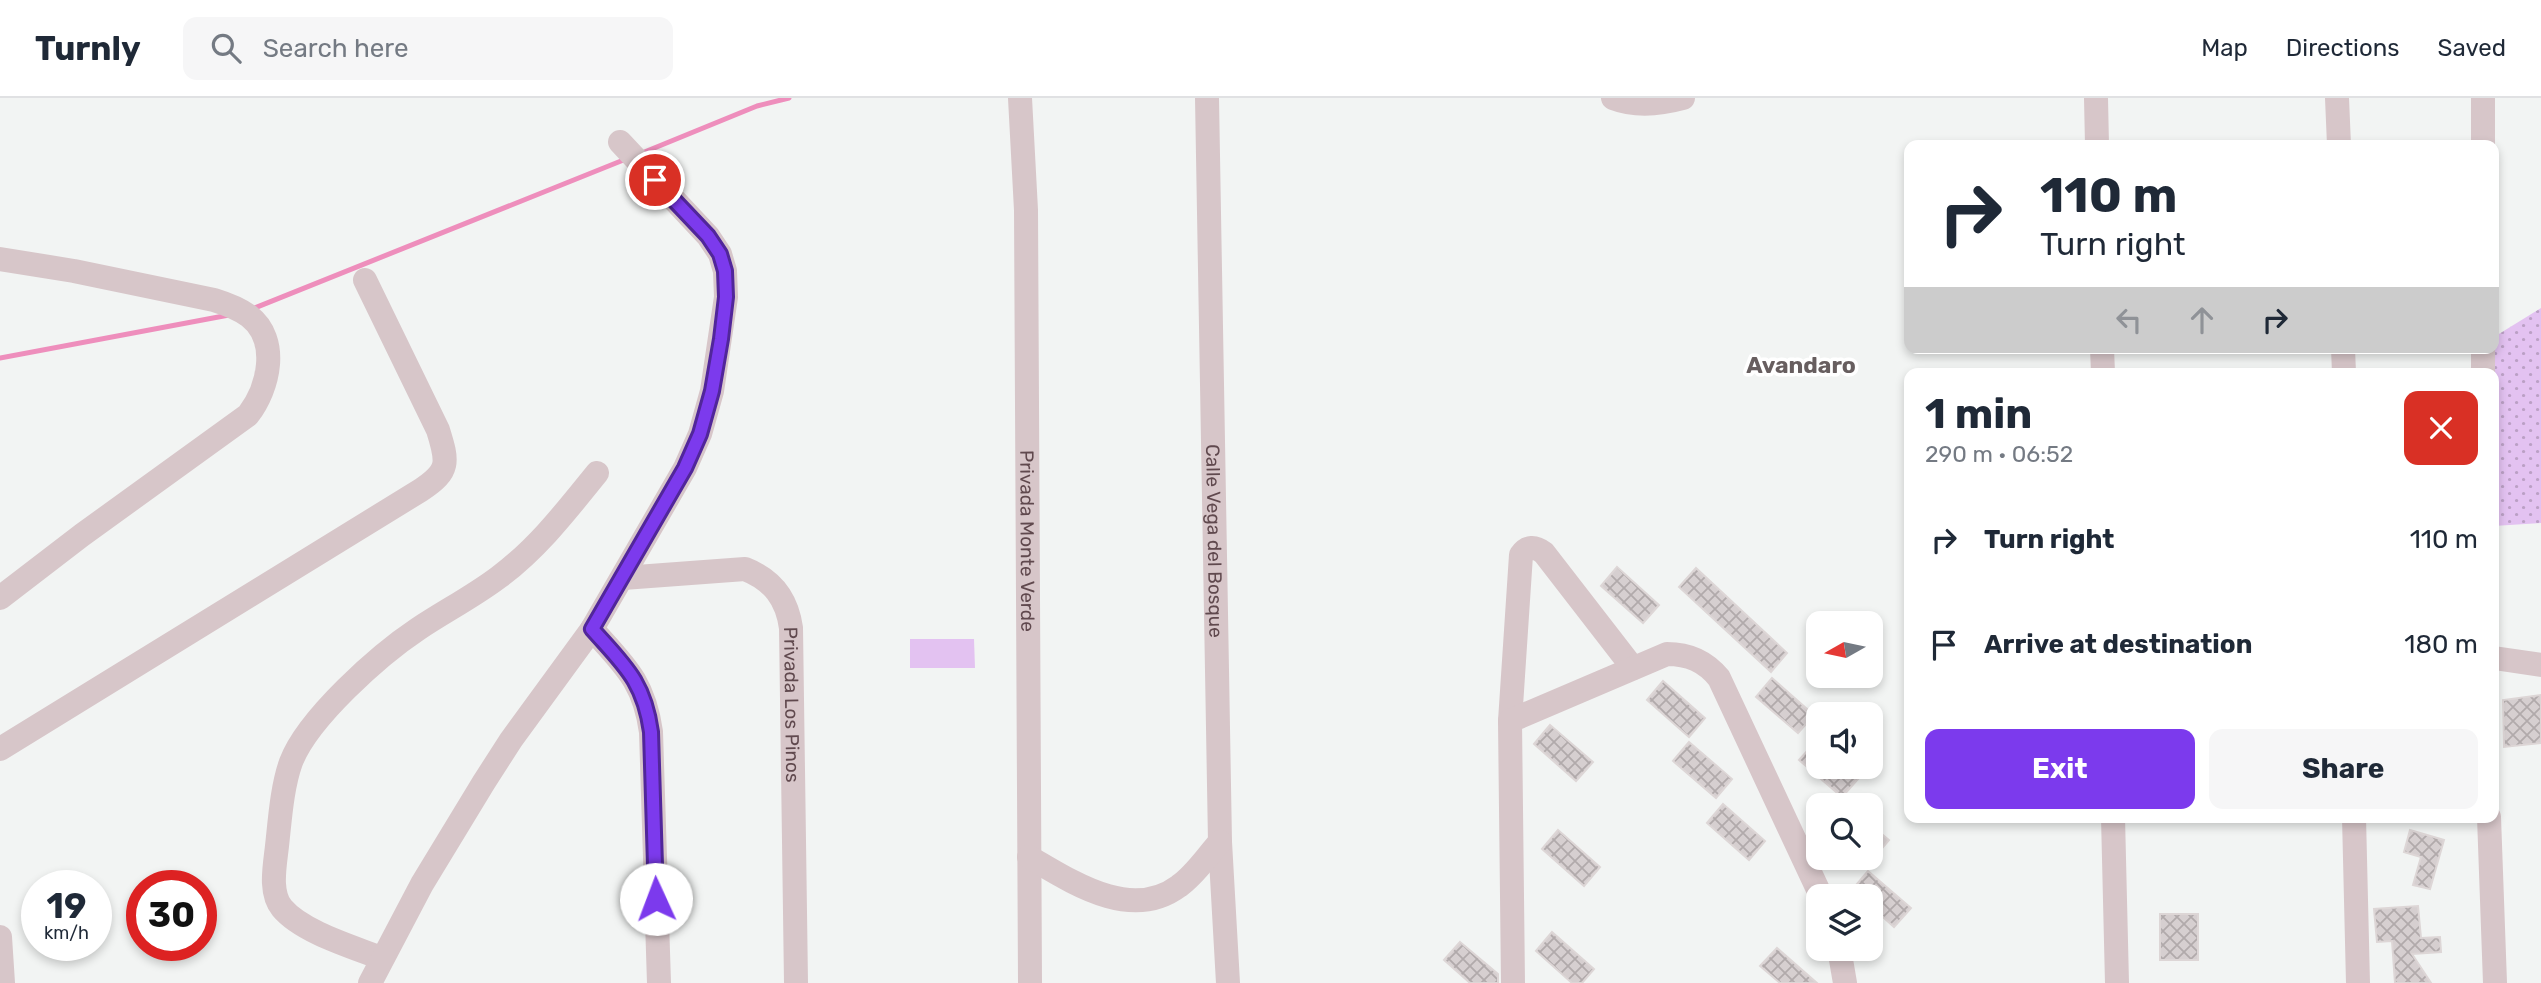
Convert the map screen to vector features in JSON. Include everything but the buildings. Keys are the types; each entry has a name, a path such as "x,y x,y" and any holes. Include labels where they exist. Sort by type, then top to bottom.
{"street":[{"name":"Privada Monte Verde","path":"1020,98 1026,210 1031,983"},
{"name":"Calle Vega del Bosque","path":"1207,98 1220,842 1228,983"},
{"path":"1613,98 1659,104 1683,98"},
{"path":"2096,98 2097,140"},
{"path":"2337,98 2339,140"},
{"path":"2483,98 2483,140"},
{"path":"370,983 422,884 484,782 511,740 592,629 623,578 667,502 700,434 712,391 726,297 725,271 720,254 708,236 620,142"},
{"path":"0,259 74,271 214,300 235,307 251,317 260,328 266,345 268,367 265,387 259,401 248,415 0,598"},
{"path":"0,749 421,491 445,469 445,454 438,430 365,280"},
{"path":"381,958 298,921 282,908 276,896 274,875 290,765 298,748 335,702 415,631 498,578 534,547 565,514 597,472"},
{"path":"1513,983 1510,720 1523,551 1532,547 1544,553 1633,668"},
{"name":"Privada Los Pinos","path":"623,578 745,569 773,586 786,605 791,628 796,983"},
{"path":"592,629 633,675 645,698 649,713 659,983"},
{"path":"1510,720 1667,654 1691,657 1712,669 1719,678 1815,884"},
{"path":"2499,659 2541,664"},
{"path":"2113,823 2117,983"},
{"path":"2354,823 2358,983"},
{"path":"2489,823 2495,983"},
{"path":"1029,857 1058,874 1111,898 1136,901 1161,897 1181,886 1220,842"},
{"path":"0,937 4,983"},
{"path":"1841,961 1845,983"}],"shaded area":[{"path":"2541,308 2541,523 2499,526 2499,368 2494,368 2494,354 2499,354 2499,334"},
{"path":"910,639 974,639 975,668 910,668"}],"waterway":[{"path":"642,153 757,106 789,98"},
{"path":"252,309 626,159"},
{"path":"0,358 229,315"}],"district":[{"name":"Avandaro","path":"1801,365"}],"route":[{"path":"655,180 708,236 720,254 725,271 726,297 712,391 700,434 667,502 592,629 633,675 645,698 649,713 656,899"}]}
